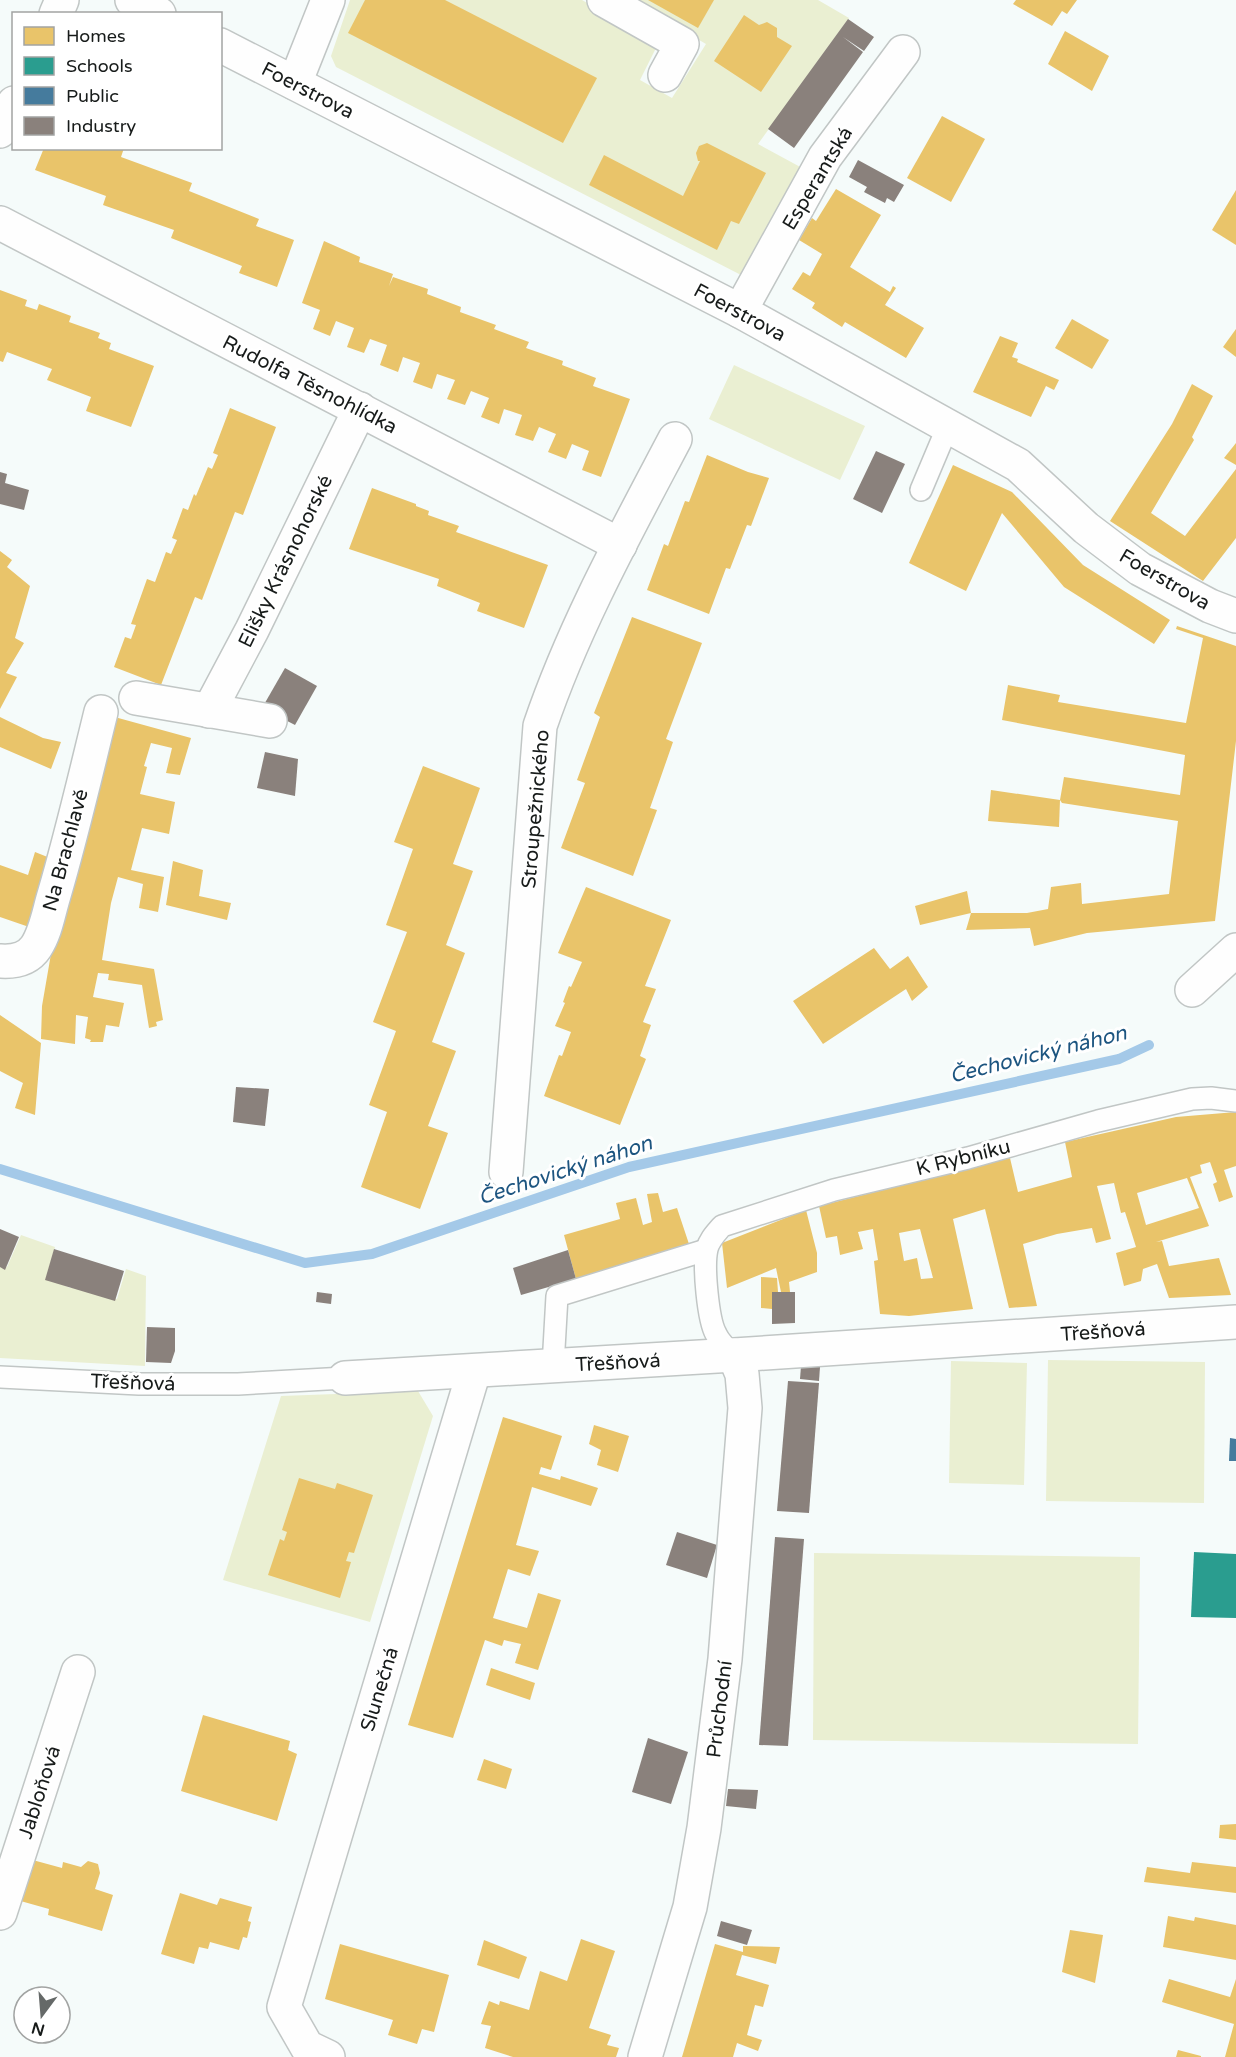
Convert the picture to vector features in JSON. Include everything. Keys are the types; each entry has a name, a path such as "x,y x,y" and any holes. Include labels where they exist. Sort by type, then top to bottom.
{"street":[{"path":"132,0 155,12"},
{"path":"295,83 328,0"},
{"path":"604,0 682,44 665,75"},
{"name":"Foerstrova","path":"222,46 740,311 1018,465 1086,528 1140,569 1200,602 1236,616"},
{"name":"Esperantská","path":"740,311 825,157 903,52"},
{"path":"0,131 12,107"},
{"name":"Rudolfa Těsnohlídka","path":"0,223 620,545"},
{"name":"Elišky Krásnohorské","path":"209,711 252,630 360,409"},
{"name":"Stroupežnického","path":"506,1172 540,726 556,680 620,545 675,439"},
{"path":"136,698 270,721"},
{"name":"Na Brachlavě","path":"0,961 19,960 28,956 36,947 42,934 63,863 101,712"},
{"path":"1192,990 1236,950"},
{"name":"Třešňová","path":"345,1378 1236,1322"},
{"name":"Průchodní","path":"645,2057 690,1907 704,1828 725,1659 745,1408 742,1374 734,1355"},
{"name":"Slunečná","path":"328,2057 306,2047 284,2007 474,1371"},
{"name":"Jabloňová","path":"0,1913 78,1672"}],"lane":[{"path":"921,490 948,426"},
{"name":"K Rybníku","path":"706,1250 711,1238 722,1226 834,1190 968,1158 1098,1121 1192,1099 1211,1098 1236,1101"},
{"path":"553,1366 557,1296 706,1250 711,1319 715,1333 734,1355"},
{"name":"Třešňová","path":"0,1377 139,1384 238,1384 345,1378"}],"green space":[{"path":"350,0 582,0 658,44 640,80 672,98 706,44 631,0 818,0 849,18 758,144 804,169 741,275 336,67 331,56"},
{"path":"734,365 865,426 840,480 709,419"},
{"path":"21,1235 55,1247 47,1277 70,1288 117,1299 126,1269 146,1276 145,1366 0,1358 0,1264 7,1267"},
{"path":"1048,1360 1205,1362 1204,1503 1046,1501"},
{"path":"951,1361 1027,1363 1024,1485 949,1483"},
{"path":"418,1391 433,1416 370,1622 223,1580 281,1396"},
{"path":"814,1553 1140,1557 1138,1744 813,1740"}],"building: Homes":[{"path":"365,0 445,0 597,78 563,143 348,33"},
{"path":"648,0 714,0 698,28"},
{"path":"1016,0 1077,0 1067,14 1062,11 1052,26 1013,4"},
{"path":"744,15 759,25 767,22 777,28 777,37 792,46 761,92 714,61"},
{"path":"1065,31 1109,56 1092,91 1048,64"},
{"path":"942,116 985,139 951,202 907,178"},
{"path":"707,143 766,173 739,224 731,221 717,250 589,185 604,155 683,196 700,161 696,153 699,146"},
{"path":"43,150 123,150 121,157 192,183 189,191 259,219 256,226 294,240 277,287 239,273 242,266 171,238 174,230 103,205 106,196 35,170"},
{"path":"836,189 881,215 850,267 890,292 893,286 896,288 885,305 924,328 906,358 845,322 842,327 812,308 815,303 792,289 803,272 810,276 822,254 799,240 812,218 816,221"},
{"path":"1236,190 1236,245 1212,230"},
{"path":"324,241 360,257 359,262 393,274 389,286 393,277 428,289 427,294 461,307 460,312 496,325 494,329 529,342 526,348 563,361 562,365 596,378 593,386 630,399 601,477 582,470 589,451 572,444 566,459 548,452 556,434 539,427 533,441 515,435 522,415 504,409 499,424 481,417 489,398 471,391 465,405 447,399 455,380 437,374 432,389 413,382 420,363 403,357 398,372 380,365 387,345 370,339 364,353 347,347 354,328 336,321 330,336 313,329 320,310 302,303"},
{"path":"0,290 27,300 25,306 37,310 39,304 71,316 69,322 100,333 98,338 111,343 109,349 154,366 131,427 86,411 91,397 47,380 52,369 7,352 3,362 0,361"},
{"path":"1072,319 1109,340 1092,369 1055,348"},
{"path":"1236,329 1236,357 1223,347"},
{"path":"1000,336 1018,343 1012,357 1018,359 1017,362 1059,380 1054,390 1046,386 1031,417 973,392"},
{"path":"1192,384 1213,396 1192,437 1194,440 1151,513 1185,536 1236,469 1236,538 1203,581 1110,521 1172,424"},
{"path":"230,408 276,427 243,515 235,512 202,600 195,597 161,685 114,667 125,637 131,639 136,625 131,624 147,579 155,582 166,552 171,554 177,540 172,538 183,508 188,510 208,467 212,469 218,455 213,453"},
{"path":"1236,443 1236,465 1224,458"},
{"path":"707,455 769,478 751,526 747,525 730,569 726,568 709,614 647,590 664,544 668,546 685,501 689,502"},
{"path":"953,465 1012,492 1083,565 1170,620 1154,644 1064,587 1002,513 966,591 909,563"},
{"path":"372,488 416,504 429,511 428,515 459,526 456,532 548,565 524,628 477,611 480,603 437,586 439,579 349,549"},
{"path":"0,551 12,560 7,567 30,586 15,638 24,643 6,673 17,677 0,709"},
{"path":"632,617 702,643 666,739 673,742 650,808 657,810 633,876 561,848 585,783 577,780 600,717 594,713"},
{"path":"1177,626 1236,646 1236,741 1215,921 1087,933 1034,946 1030,928 966,930 971,913 1027,913 1048,909 1051,887 1081,883 1082,904 1169,894 1178,821 1062,803 1060,800 1064,777 1180,795 1185,755 1002,720 1008,685 1060,695 1058,702 1186,723 1203,638 1176,629"},
{"path":"111,716 191,738 180,775 166,773 172,748 151,743 144,766 147,767 140,794 175,802 169,834 142,828 131,870 164,877 158,912 139,908 143,884 118,877 111,903 102,960 154,969 163,1020 156,1022 157,1026 149,1028 142,985 108,980 109,974 98,973 93,997 124,1003 119,1027 106,1025 103,1042 90,1042 91,1040 85,1038 88,1017 76,1015 75,1044 41,1039 42,1006 52,948"},
{"path":"0,717 43,738 61,742 51,769 0,747"},
{"path":"423,766 480,788 453,864 473,871 446,945 465,953 432,1042 456,1051 428,1126 448,1133 420,1209 361,1187 387,1112 369,1105 396,1031 373,1022 407,932 386,925 413,849 394,842"},
{"path":"991,790 1060,800 1059,827 988,821"},
{"path":"35,852 55,860 32,928 0,917 0,865 28,875"},
{"path":"173,861 203,870 199,896 231,903 227,920 166,905"},
{"path":"586,887 671,920 645,986 656,989 643,1022 651,1025 640,1056 646,1059 620,1125 544,1096 559,1055 562,1056 571,1032 555,1026 565,1003 563,1002 569,986 571,987 582,962 558,953"},
{"path":"967,891 971,913 920,925 915,906"},
{"path":"874,948 890,969 908,956 928,987 912,1001 906,989 823,1044 793,1001"},
{"path":"0,1015 41,1043 35,1115 15,1108 23,1083 0,1071"},
{"path":"1236,1112 1236,1166 1224,1170 1233,1197 1219,1202 1213,1184 1217,1182 1210,1162 1200,1165 1202,1173 1190,1177 1209,1226 1156,1242 1162,1241 1169,1266 1219,1258 1231,1295 1169,1298 1157,1264 1143,1269 1141,1281 1124,1286 1116,1253 1136,1247 1125,1212 1121,1213 1114,1183 1097,1186 1111,1239 1096,1243 1092,1228 1057,1234 1023,1244 1037,1306 1009,1308 985,1209 953,1219 973,1309 909,1316 880,1314 874,1261 878,1260 873,1229 858,1232 863,1249 840,1255 837,1236 826,1238 819,1206 1010,1158 1018,1192 1072,1177 1065,1142 1176,1117","holes":["1187,1178 1199,1208 1146,1225 1137,1193","920,1229 933,1278 921,1279 917,1258 904,1261 899,1233"]},
{"path":"658,1193 663,1212 677,1208 690,1247 576,1279 564,1235 620,1219 616,1203 636,1198 643,1225 652,1222 647,1194"},
{"path":"806,1210 817,1253 817,1272 789,1282 790,1292 781,1292 776,1268 727,1288 722,1243"},
{"path":"761,1277 777,1278 778,1292 772,1292 772,1309 761,1308"},
{"path":"503,1417 562,1436 551,1470 541,1467 539,1474 560,1480 561,1476 598,1488 591,1506 532,1487 516,1545 539,1551 530,1576 508,1569 493,1618 527,1628 538,1593 561,1600 538,1670 515,1663 521,1644 504,1640 502,1646 485,1640 453,1738 408,1725"},
{"path":"594,1425 629,1436 618,1472 597,1465 601,1450 589,1444"},
{"path":"299,1478 335,1489 337,1483 373,1495 354,1553 349,1552 346,1561 351,1562 340,1598 268,1575 280,1539 284,1541 287,1532 282,1530"},
{"path":"491,1668 535,1683 530,1700 486,1685"},
{"path":"203,1715 290,1741 288,1750 297,1754 277,1821 181,1791"},
{"path":"484,1759 512,1769 506,1789 477,1780"},
{"path":"1236,1824 1236,1840 1219,1838 1220,1825"},
{"path":"29,1859 62,1868 63,1862 81,1867 88,1861 98,1864 100,1873 95,1889 113,1895 102,1931 48,1915 49,1909 17,1900"},
{"path":"1192,1862 1236,1867 1236,1893 1144,1882 1147,1867 1190,1873"},
{"path":"180,1893 217,1905 220,1898 252,1907 247,1938 243,1937 239,1950 210,1942 208,1949 199,1947 194,1964 161,1954"},
{"path":"1168,1916 1194,1921 1195,1917 1236,1925 1236,1960 1163,1947"},
{"path":"1070,1930 1103,1935 1095,1983 1062,1972"},
{"path":"581,1939 615,1951 589,2028 611,2035 607,2045 619,2048 616,2057 513,2057 485,2048 491,2026 481,2024 489,2001 499,2005 500,2001 529,2010 540,1971 567,1981"},
{"path":"484,1940 527,1957 519,1979 477,1965"},
{"path":"340,1944 449,1975 434,2032 422,2029 417,2044 388,2035 393,2020 325,1999"},
{"path":"715,1944 743,1952 743,1946 780,1947 776,1964 742,1955 736,1975 769,1985 763,2007 755,2005 747,2035 762,2040 758,2051 737,2043 733,2057 682,2057"},
{"path":"1169,1979 1230,1997 1236,1979 1236,2057 1225,2057 1234,2024 1162,2002"},
{"path":"1178,2050 1201,2056 1201,2057 1176,2057"}],"building: Schools":[{"path":"1194,1552 1236,1554 1236,1618 1191,1617"}],"building: Public":[{"path":"1230,1438 1236,1439 1236,1461 1229,1461"}],"building: Industry":[{"path":"848,19 874,37 864,51 843,37 863,52 794,148 768,129"},
{"path":"858,160 904,185 894,202 887,198 885,203 864,192 867,187 849,177"},
{"path":"876,451 905,464 882,513 853,499"},
{"path":"0,472 7,474 5,483 29,490 24,510 0,504"},
{"path":"285,668 317,686 295,725 262,708"},
{"path":"265,752 298,759 295,796 257,788"},
{"path":"236,1087 269,1089 265,1126 233,1122"},
{"path":"0,1229 19,1237 5,1270 0,1267"},
{"path":"54,1249 124,1271 115,1301 45,1280"},
{"path":"568,1250 576,1279 521,1295 513,1268"},
{"path":"317,1292 332,1294 331,1304 316,1302"},
{"path":"772,1292 795,1292 795,1323 772,1324"},
{"path":"147,1327 175,1328 175,1351 171,1363 146,1362"},
{"path":"801,1366 820,1367 819,1381 800,1379"},
{"path":"788,1381 819,1383 809,1513 777,1511"},
{"path":"677,1532 717,1545 707,1578 666,1565"},
{"path":"775,1537 804,1539 788,1746 759,1745"},
{"path":"648,1738 688,1752 671,1804 632,1792"},
{"path":"728,1789 758,1790 756,1809 726,1806"},
{"path":"721,1921 752,1930 747,1945 717,1936"}],"waterway":[{"name":"Čechovický náhon","path":"0,1169 305,1263 372,1254 629,1167 1119,1059 1149,1045"}]}
